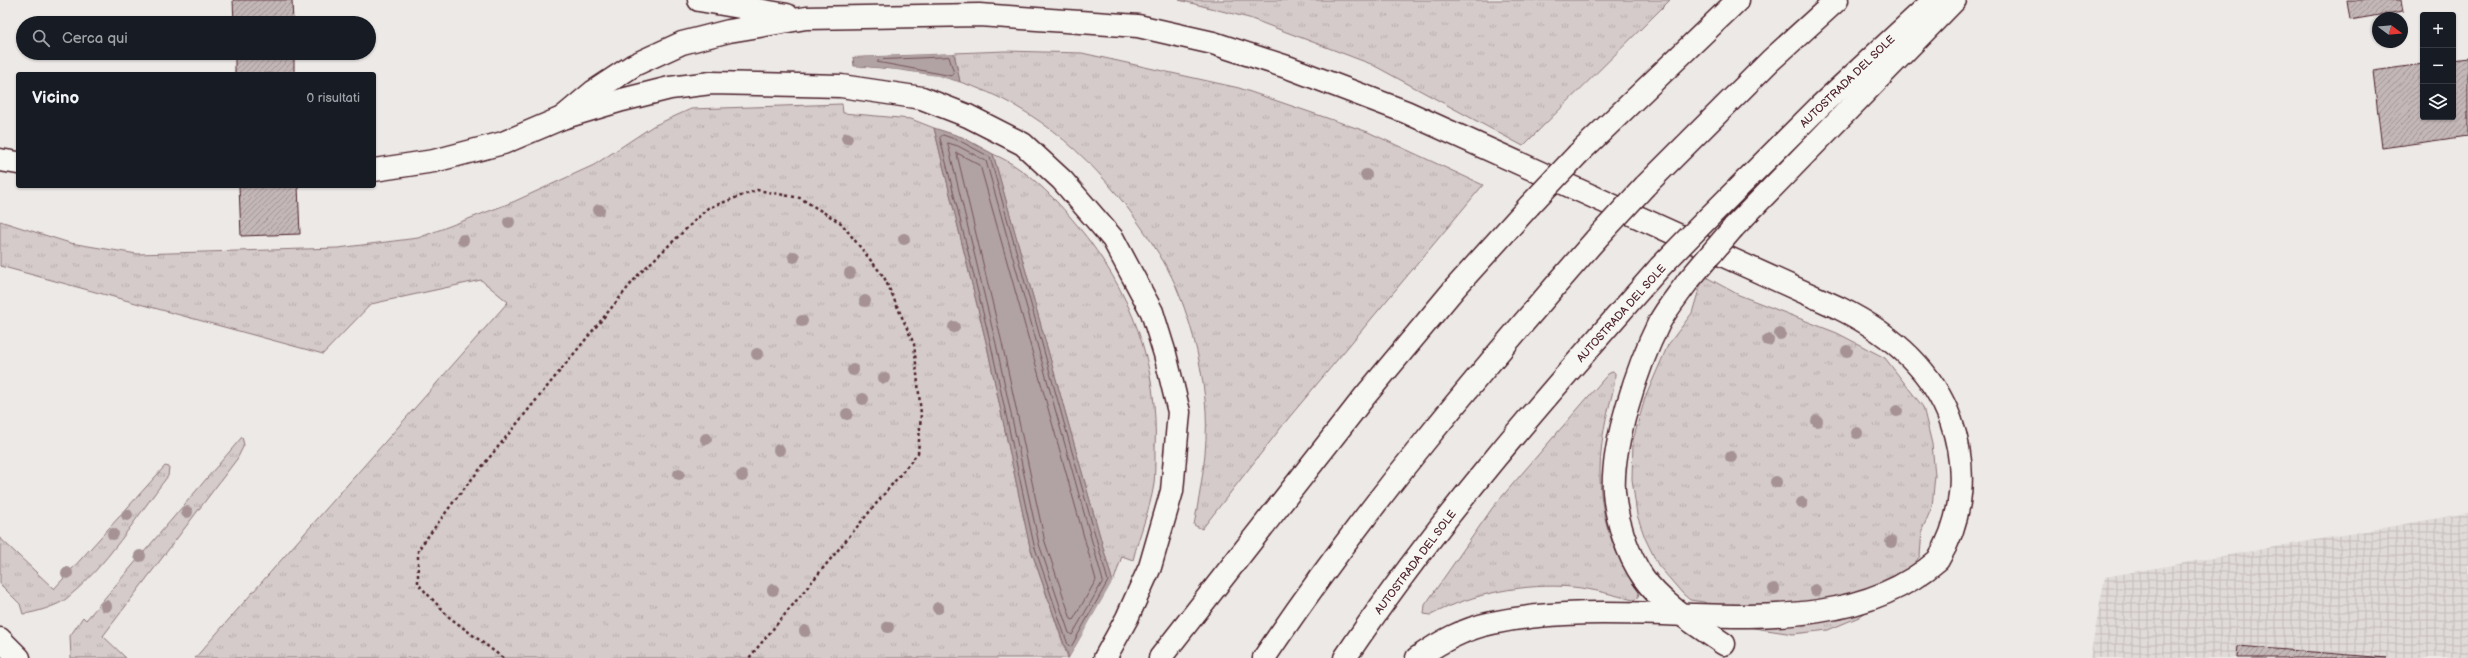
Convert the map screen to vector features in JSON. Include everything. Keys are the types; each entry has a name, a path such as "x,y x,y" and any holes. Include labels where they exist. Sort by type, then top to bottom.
{"main road":[{"path":"1166,650 1365,396 1455,288 1578,154 1738,0"},
{"path":"1264,658 1308,593 1406,463 1481,371 1597,238 1645,186 1770,61 1837,0"},
{"name":"AUTOSTRADA DEL SOLE","path":"1344,658 1459,503 1533,411 1660,267 1820,106 1934,0"},
{"path":"1684,640 1737,650 1691,621 1643,578 1632,557 1620,526 1614,491 1618,445 1644,357 1660,322 1688,281 1733,228 1955,0"},
{"path":"706,2 806,18"},
{"path":"562,118 593,92 634,65 682,43 722,32 806,18 978,15 1138,26 1213,43 1290,68 1406,112 1856,316 1904,350 1920,368 1949,416 1958,442 1962,472 1960,498 1955,526 1944,551 1930,574 1899,608"},
{"path":"376,170 434,161 503,143 562,118 670,88 711,83 841,86 922,98 968,116 1022,144 1062,180 1113,240 1152,312 1165,354 1179,412 1172,491 1150,567 1127,618 1105,658"},
{"path":"0,160 16,163"},
{"path":"1416,658 1450,636 1492,623 1532,619 1569,619 1611,623 1655,635"},
{"path":"0,639 19,658"}],"path":[{"path":"503,658 449,617 418,584 418,550 458,496 639,274 708,208 757,190 800,198 842,223 884,277 914,344 921,414 918,453 749,658"}],"shaded area":[{"path":"2468,513 2468,658 2090,658 2105,577"}],"green space":[{"path":"1179,0 1670,0 1523,146 1371,64 1249,18"},
{"path":"1005,51 1082,53 1239,88 1368,132 1483,185 1287,420 1202,529 1194,525 1205,454 1205,396 1193,337 1176,286 1163,261 1144,231 1126,206 1087,161 1041,122 1015,106 960,82 954,53"},
{"path":"842,104 843,113 911,119 934,128 987,346 1030,547 1068,658 195,658 508,302 481,280 371,304 323,354 0,266 0,221 70,243 137,254 338,248 418,238 513,202 594,165 653,126 691,109"},
{"path":"993,154 1017,167 1049,194 1077,225 1096,250 1113,276 1127,303 1147,359 1155,419 1154,484 1150,503 1133,560 1122,556 1113,583"},
{"path":"1706,277 1739,295 1837,333 1885,358 1923,407 1932,444 1935,475 1932,507 1922,530 1920,556 1902,580 1881,601 1859,617 1828,630 1793,634 1741,626 1704,602 1690,600 1658,565 1645,538 1637,515 1632,479 1633,440 1645,398 1668,345 1692,313 1700,286"},
{"path":"1612,372 1615,373 1615,379 1601,447 1601,491 1609,532 1616,552 1626,572 1639,592 1638,598 1633,600 1573,587 1555,586 1518,588 1482,595 1447,607 1431,615 1424,614 1425,605 1493,507 1608,374"},
{"path":"242,437 244,445 237,459 103,636 126,658 71,658 70,636 83,617 86,620"},
{"path":"165,466 169,467 168,476 95,572 62,602 45,609 23,614 20,604 0,584 0,538 54,589"}],"water":[{"path":"954,53 960,82 921,73 854,66 853,57"},
{"path":"934,128 962,137 993,154 1113,583 1069,658 1030,547 987,346"}],"pier":[{"path":"953,51 956,53 851,57 853,55"},
{"path":"852,66 897,70 938,76 962,83"},
{"path":"1114,579 1114,584 1072,658 1069,658"}],"building":[{"path":"233,0 292,0 293,16 234,16"},
{"path":"2347,0 2401,0 2403,11 2372,12 2372,16 2350,20"},
{"path":"2468,58 2468,136 2382,148 2373,71 2420,64 2420,120 2456,120 2456,60"},
{"path":"235,60 294,60 294,72 235,72"},
{"path":"239,188 298,188 300,234 241,236"},
{"path":"2238,646 2387,658 2237,658"}]}
